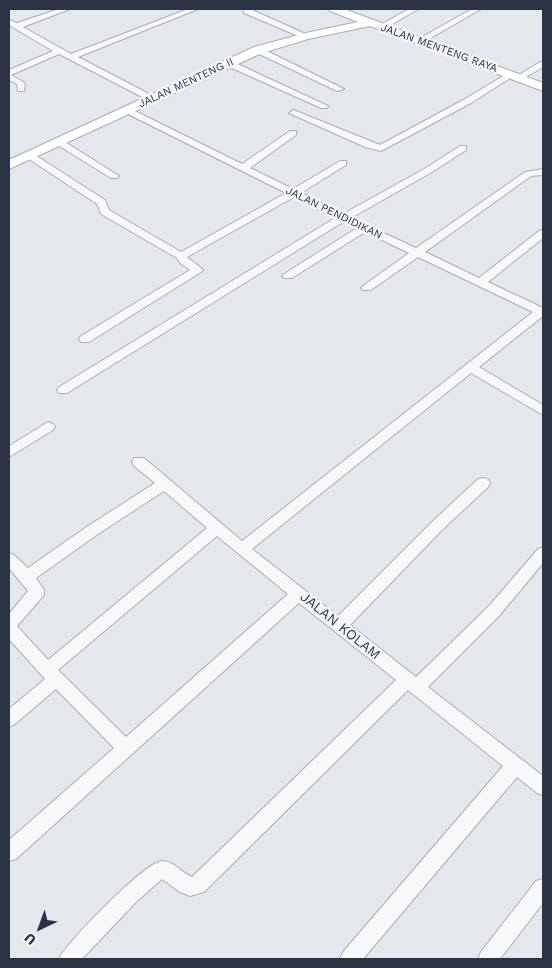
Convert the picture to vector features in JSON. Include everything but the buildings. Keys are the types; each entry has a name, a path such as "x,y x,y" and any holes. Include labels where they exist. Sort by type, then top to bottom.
{"street":[{"path":"13,24 66,9"},
{"path":"70,57 194,9"},
{"name":"JALAN MENTENG RAYA","path":"334,9 543,87"},
{"path":"376,25 414,9"},
{"path":"419,41 477,9"},
{"path":"247,11 306,36"},
{"path":"13,24 70,57 152,98"},
{"name":"JALAN MENTENG II","path":"9,164 258,50 306,36 376,25"},
{"path":"258,50 340,89"},
{"path":"9,73 59,51"},
{"path":"228,63 324,106"},
{"path":"294,113 373,147 380,148 543,64"},
{"path":"9,77 21,83 21,89"},
{"name":"JALAN PENDIDIKAN","path":"127,110 343,218 418,251 542,311"},
{"path":"243,168 293,133"},
{"path":"59,142 114,176"},
{"path":"63,390 343,218 388,191 429,170 463,148"},
{"path":"28,155 101,202 105,212 181,256 184,261 196,269 196,272 85,339"},
{"path":"181,256 294,194 343,163"},
{"path":"367,288 528,174 543,172"},
{"path":"288,276 365,228"},
{"path":"481,282 543,233"},
{"path":"242,549 542,311"},
{"path":"470,367 543,411"},
{"path":"9,452 48,427"},
{"name":"JALAN KOLAM","path":"139,462 242,549 543,787"},
{"path":"339,626 438,525 483,483"},
{"path":"27,577 93,530 165,484"},
{"path":"9,719 52,674 217,528"},
{"path":"68,959 158,870 171,874 180,883 190,887 205,878 411,684 494,611 543,553"},
{"path":"9,559 27,577 36,590 36,595 9,624"},
{"path":"9,852 299,594"},
{"path":"9,629 126,748"},
{"path":"350,959 515,766"},
{"path":"488,959 543,888"}]}
